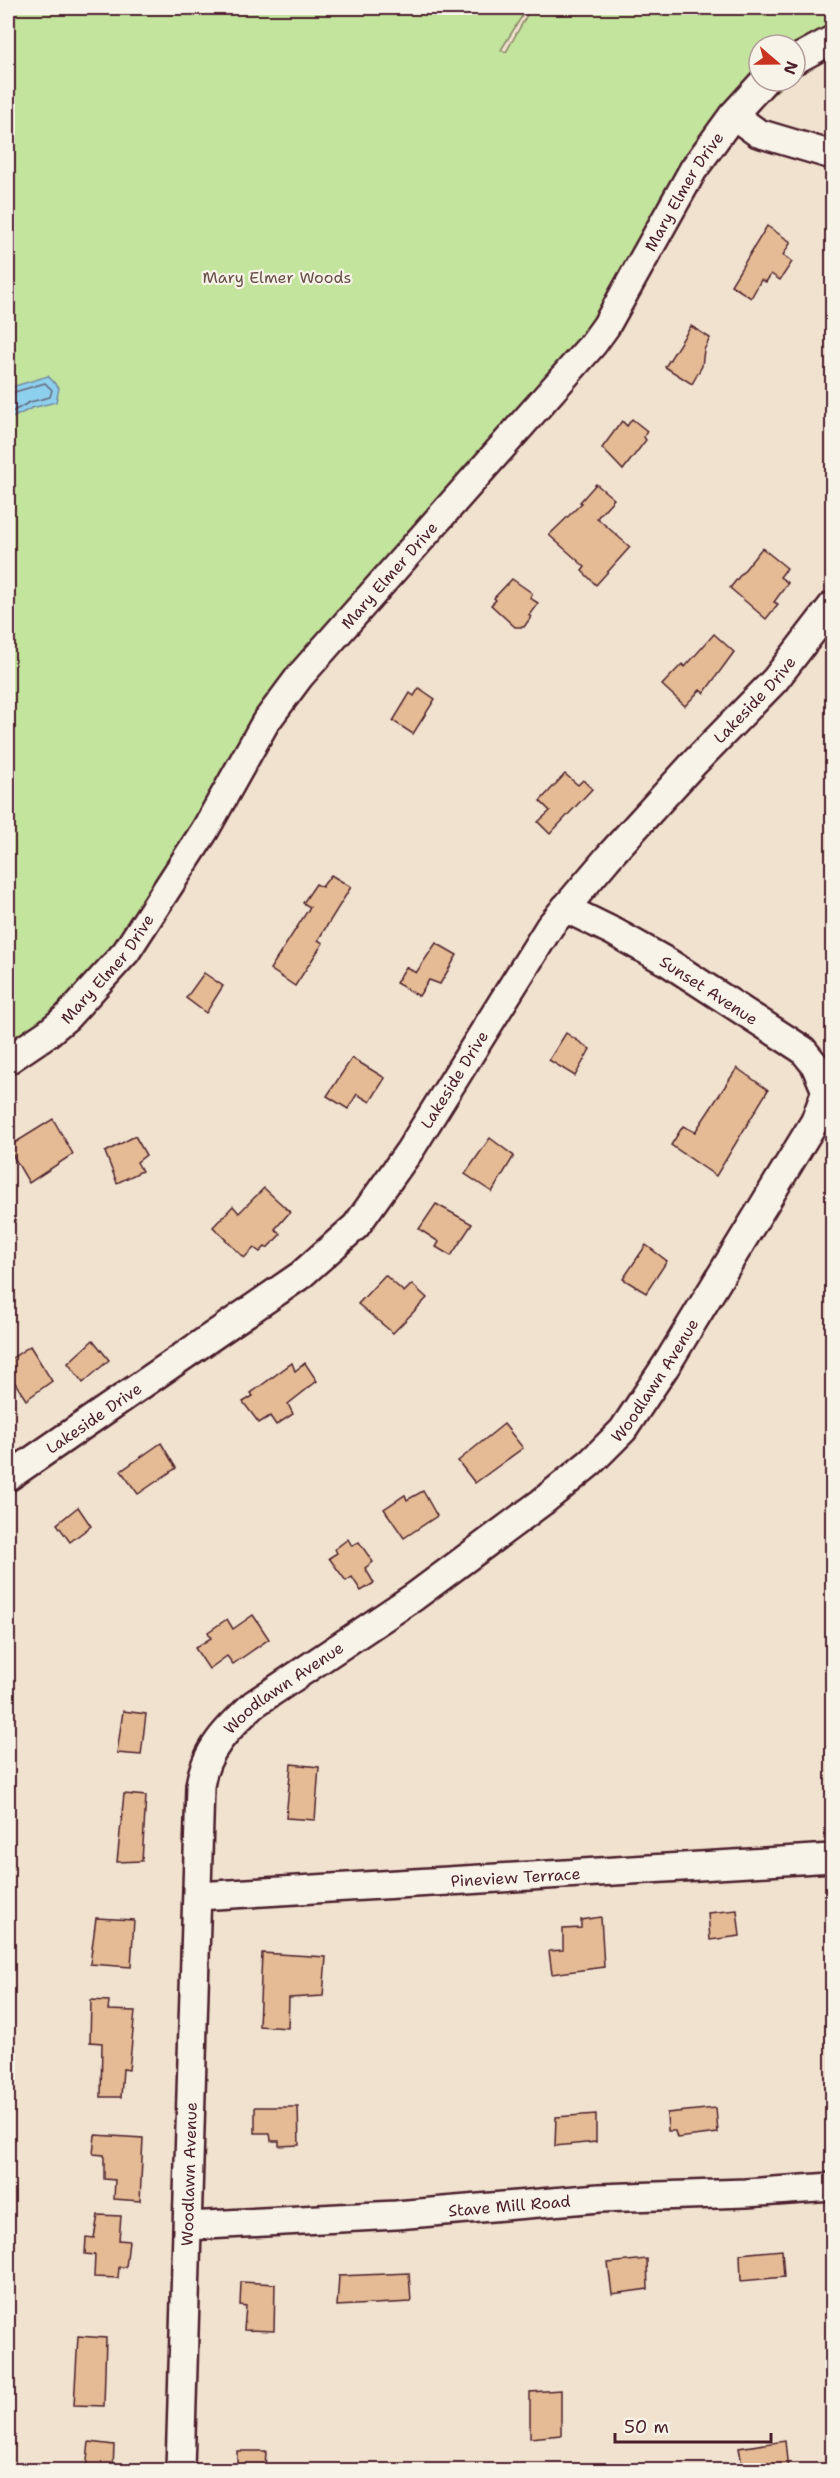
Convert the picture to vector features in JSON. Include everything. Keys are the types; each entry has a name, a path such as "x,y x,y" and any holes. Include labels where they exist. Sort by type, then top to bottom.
{"street":[{"path":"807,54 832,40"},
{"name":"Mary Elmer Drive","path":"8,1060 67,1017 126,952 205,830 265,723 321,650 492,461 593,345 655,240 678,193 733,115 753,93"},
{"path":"733,115 758,133 832,155"},
{"name":"Lakeside Drive","path":"8,1477 301,1275 356,1226 410,1150 550,926 695,762 775,680 832,606"},
{"name":"Sunset Avenue","path":"565,908 669,963 803,1050 821,1075 826,1090 824,1097"},
{"name":"Woodlawn Avenue","path":"180,2470 202,1771 207,1757 231,1726 254,1704 414,1597 542,1502 591,1462 623,1430 667,1364 815,1121 824,1097"},
{"name":"Pineview Terrace","path":"198,1896 832,1858"},
{"name":"Stave Mill Road","path":"188,2226 396,2215 599,2198 746,2193 832,2187"}],"green space":[{"name":"Mary Elmer Woods","path":"8,8 527,8 501,50 506,52 531,8 832,8 832,43 807,65 807,33 747,33 747,93 774,93 733,129 568,353 521,408 138,914 99,970 8,1055"}],"water":[{"path":"48,376 59,388 56,402 32,408 8,420 8,388"}],"building":[{"path":"767,226 791,242 783,255 792,262 780,280 771,274 766,282 761,280 751,298 731,285"},
{"path":"691,326 710,338 704,350 702,366 692,384 665,367"},
{"path":"632,419 647,431 644,437 646,440 623,470 602,448 622,421 627,426"},
{"path":"596,484 614,499 597,518 630,547 596,585 582,571 585,567 549,535 582,503 580,502"},
{"path":"762,548 787,568 780,577 788,583 774,602 778,604 766,619 730,588"},
{"path":"512,579 532,593 530,598 538,603 524,627 515,627 491,605 496,600 494,598"},
{"path":"714,634 734,652 704,693 700,690 685,706 662,685 682,664 685,667"},
{"path":"419,688 435,699 413,734 393,721 410,693 414,696"},
{"path":"565,774 578,785 583,780 592,789 550,834 538,822 550,811 540,801"},
{"path":"331,875 351,887 318,940 323,943 295,986 270,969 310,907 303,903 316,884 322,887"},
{"path":"436,943 457,955 440,984 429,980 419,996 396,983 406,967 416,973"},
{"path":"204,973 223,986 206,1013 186,998"},
{"path":"566,1033 590,1049 575,1076 549,1060"},
{"path":"352,1058 385,1078 370,1102 357,1094 348,1109 327,1096"},
{"path":"737,1068 768,1090 716,1176 671,1145 683,1126 695,1132"},
{"path":"53,1119 73,1154 29,1183 8,1147"},
{"path":"135,1136 146,1155 137,1162 142,1171 117,1183 105,1152"},
{"path":"490,1138 514,1156 492,1192 465,1174"},
{"path":"264,1188 290,1212 275,1229 281,1234 267,1248 265,1247 260,1252 254,1248 244,1258 213,1227 233,1206 239,1213"},
{"path":"436,1204 472,1224 451,1256 436,1247 439,1242 419,1229"},
{"path":"646,1245 667,1261 646,1293 623,1279"},
{"path":"385,1275 404,1292 412,1284 427,1298 393,1333 358,1304"},
{"path":"93,1340 109,1360 83,1383 68,1363"},
{"path":"30,1346 52,1381 26,1400 8,1372 8,1361"},
{"path":"292,1363 295,1371 305,1363 317,1381 288,1404 293,1414 276,1425 270,1416 259,1423 243,1402 253,1396 251,1393"},
{"path":"504,1424 523,1448 475,1483 458,1461"},
{"path":"161,1443 176,1468 138,1494 121,1471"},
{"path":"423,1491 437,1516 404,1538 384,1509 405,1495 407,1500"},
{"path":"78,1507 91,1526 70,1542 57,1524"},
{"path":"348,1539 352,1546 359,1542 373,1562 365,1568 374,1583 361,1591 352,1577 346,1581 329,1558 337,1553 335,1549"},
{"path":"253,1615 269,1639 233,1664 227,1656 209,1669 195,1648 211,1638 208,1632 227,1619 233,1629"},
{"path":"123,1711 146,1714 141,1755 117,1753"},
{"path":"291,1764 319,1767 315,1820 286,1818"},
{"path":"124,1794 146,1796 142,1861 117,1862"},
{"path":"737,1910 740,1936 710,1940 708,1913"},
{"path":"601,1917 604,1967 552,1974 549,1951 563,1950 563,1929 581,1928 581,1920"},
{"path":"96,1918 134,1920 131,1967 90,1964"},
{"path":"262,1953 326,1957 323,1996 289,1998 288,2028 259,2026"},
{"path":"91,2000 109,2001 108,2010 135,2011 129,2070 123,2069 121,2097 101,2097 102,2043 90,2042"},
{"path":"255,2107 298,2107 299,2145 279,2146 279,2141 271,2141 270,2133 255,2133"},
{"path":"716,2108 718,2133 677,2138 675,2131 668,2131 667,2113"},
{"path":"596,2114 596,2142 555,2146 556,2117"},
{"path":"95,2135 143,2138 140,2201 114,2199 115,2180 104,2179 104,2155 93,2154"},
{"path":"98,2215 121,2216 119,2240 129,2241 126,2267 119,2267 118,2278 94,2277 95,2255 85,2254 86,2237 94,2238"},
{"path":"782,2250 784,2277 741,2281 740,2254"},
{"path":"647,2259 648,2289 612,2294 608,2263"},
{"path":"409,2273 411,2302 337,2306 339,2276"},
{"path":"241,2282 275,2284 274,2331 244,2330 246,2306 240,2305"},
{"path":"78,2336 106,2338 104,2406 74,2405"},
{"path":"561,2390 561,2435 530,2438 530,2392"},
{"path":"785,2441 788,2470 743,2470 739,2448"},
{"path":"89,2442 114,2445 113,2470 86,2470"},
{"path":"237,2451 266,2451 265,2470 237,2470"}]}
